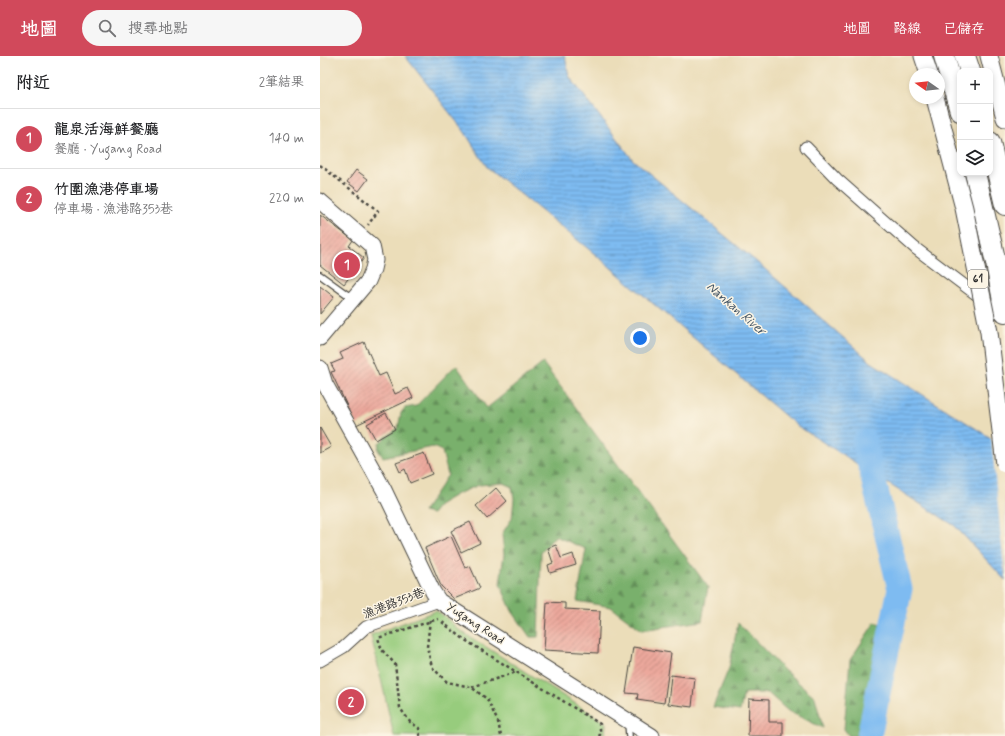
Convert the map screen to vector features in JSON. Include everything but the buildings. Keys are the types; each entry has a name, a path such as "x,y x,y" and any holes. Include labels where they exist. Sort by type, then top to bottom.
{"highway":[{"path":"944,56 958,104"},
{"path":"965,56 969,68"},
{"path":"993,155 1005,205"},
{"name":"61","path":"977,176 1005,312"}],"main road":[{"path":"923,56 927,68"},
{"path":"989,56 1005,118"},
{"name":"61","path":"937,104 964,208 989,332 1005,464"}],"street":[{"path":"806,147 837,179 915,248 1005,316"},
{"path":"320,201 372,246 375,260 374,269 368,281 320,337"},
{"name":"Yugang Road","path":"320,368 325,384 384,490 432,592 439,601 652,736"},
{"name":"Yugang Road","path":"320,391 341,411"},
{"name":"漁港路353巷","path":"320,661 344,647 366,627 439,601"}],"lane":[{"path":"320,275 353,300"},
{"path":"628,721 628,736"}],"path":[{"path":"320,165 378,211 361,235"},
{"path":"420,736 419,728 410,722 400,708 395,664 382,650 378,638 436,618 465,640 600,724 600,736 598,736"},
{"path":"430,620 427,647 432,667 446,682 471,687 487,699 498,722 501,736"},
{"path":"471,687 516,672"}],"green space":[{"path":"543,363 708,587 702,621 642,630 611,607 577,601 586,549 555,536 541,553 538,637 530,637 512,611 500,584 504,554 502,534 512,518 514,499 512,487 503,483 479,485 457,494 440,504 432,514 423,512 448,475 442,451 433,447 383,457 378,450 379,443 398,428 401,413 405,408 416,406 456,365 487,408"},
{"path":"436,611 444,616 459,630 606,723 605,736 394,736 371,635"},
{"path":"875,622 886,626 861,736 849,736 844,729 850,660"},
{"path":"738,623 785,671 815,697 823,728 788,711 768,693 744,693 740,711 713,707 729,668"}],"water":[{"name":"Nankan River","path":"405,56 565,56 569,76 633,160 758,263 871,362 1005,447 1005,580 955,526 796,425 596,255 487,167 464,131"}],"pier":[{"path":"991,436 1005,445 1005,577"}],"waterway":[{"path":"864,441 900,589 869,736"}],"place":[{"name":"龍泉活海鮮餐廳","path":"347,265"},
{"name":"竹圍漁港停車場","path":"351,702"}]}
